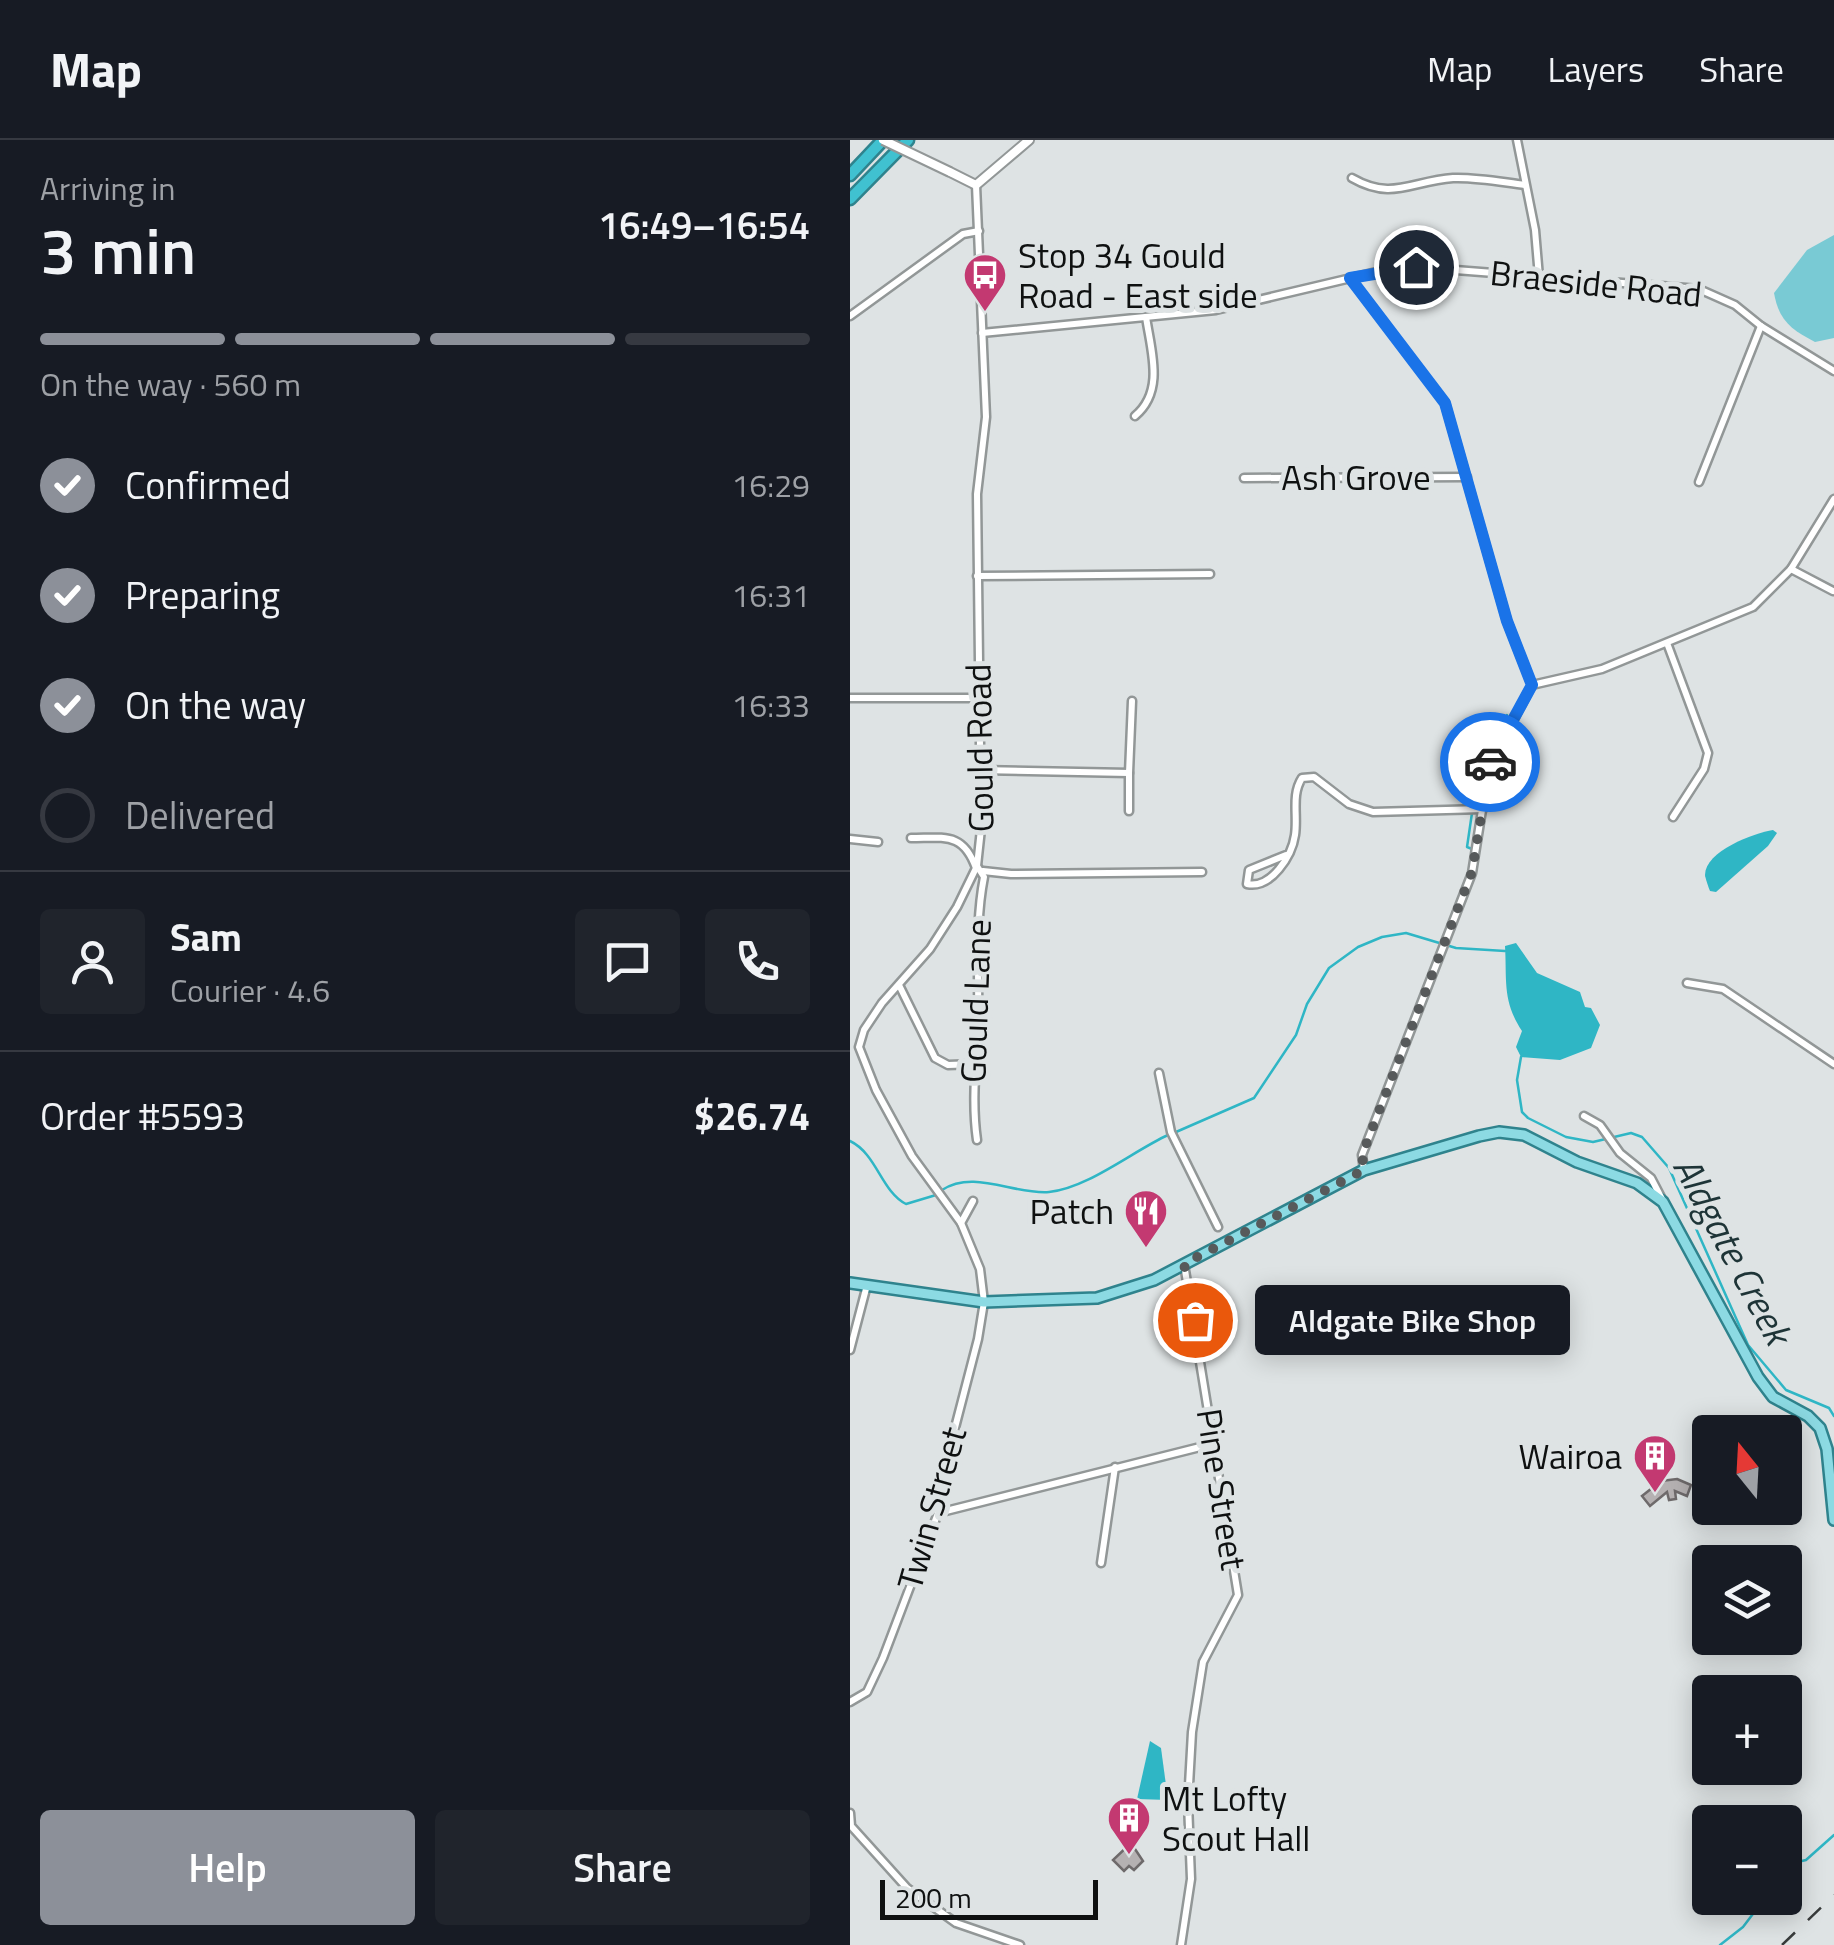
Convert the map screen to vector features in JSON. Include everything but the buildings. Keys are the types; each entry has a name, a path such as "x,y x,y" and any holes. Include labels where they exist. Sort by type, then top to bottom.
{"highway":[{"path":"850,175 883,140"},
{"path":"850,200 908,140"}],"main road":[{"path":"883,140 976,185 1029,140"},
{"path":"850,1283 984,1302 1097,1298 1138,1288 1364,1170 1480,1136 1524,1135 1577,1162 1637,1183 1663,1202 1758,1377 1774,1397 1808,1416 1820,1428 1828,1449 1834,1520"}],"street":[{"path":"1517,140 1535,230 1539,277"},
{"path":"1352,178 1388,192 1446,179 1525,185"},
{"name":"Gould Road","path":"976,185 986,418 977,494 979,869 930,949 864,1030 859,1047 884,1106 912,1156 962,1223 980,1268 984,1302"},
{"path":"850,316 963,234 979,231"},
{"name":"Braeside Road","path":"982,334 1216,310 1350,278 1416,267 1699,288 1735,305 1761,326 1834,371"},
{"path":"1350,278 1445,403 1507,621 1532,685"},
{"path":"1135,416 1148,405 1154,381 1146,317"},
{"path":"1699,482 1761,326"},
{"name":"Ash Grove","path":"1244,478 1467,477"},
{"path":"1364,1170 1362,1155 1448,940 1478,852 1489,766 1532,685 1602,669 1753,607 1791,569 1834,499"},
{"path":"1791,569 1833,591"},
{"path":"977,576 1210,574"},
{"path":"1667,642 1708,753 1704,769 1672,817"},
{"path":"850,698 978,698"},
{"path":"1129,811 1132,701"},
{"path":"979,770 1129,773"},
{"path":"1286,855 1248,870 1247,884 1255,886 1267,881 1286,855 1296,834 1296,788 1302,778 1314,777 1349,804 1372,812 1482,809"},
{"path":"850,838 878,842"},
{"path":"912,838 953,839 965,845 979,869 1011,874 1202,872"},
{"name":"Gould Lane","path":"977,1140 972,1108 979,869"},
{"path":"1686,984 1723,988 1834,1064"},
{"path":"899,985 934,1058 948,1065 976,1064"},
{"path":"1159,1072 1173,1135 1218,1226"},
{"path":"1584,1116 1651,1178 1663,1202"},
{"path":"962,1223 973,1201"},
{"name":"Pine Street","path":"1182,1945 1191,1879 1188,1803 1192,1732 1203,1662 1238,1595 1184,1264"},
{"path":"850,1350 866,1285"},
{"name":"Twin Street","path":"850,1702 867,1692 883,1658 938,1513 984,1302"},
{"path":"938,1513 1216,1443"},
{"path":"1101,1563 1116,1467"},
{"path":"850,1813 851,1829 907,1888 956,1923 1020,1945"}],"shaded area":[{"path":"1834,235 1834,338 1815,342 1787,323 1774,293 1807,250"},
{"path":"1773,830 1777,833 1768,846 1716,892 1710,891 1705,875 1713,858 1743,839"},
{"path":"1516,943 1537,973 1580,992 1585,1007 1591,1008 1600,1025 1591,1048 1560,1060 1521,1057 1516,1047 1522,1031 1511,1010 1506,979 1505,946"},
{"path":"1150,1741 1161,1748 1168,1800 1137,1799"}],"waterway":[{"path":"1475,803 1479,769 1507,715"},
{"path":"1472,813 1467,847 1472,849"},
{"path":"1176,1132 1254,1098 1296,1035 1307,1004 1329,968 1358,947 1406,933 1456,948 1505,951"},
{"name":"Aldgate Creek","path":"1521,1057 1517,1080 1522,1112 1528,1118 1566,1137 1593,1142 1631,1133 1642,1137 1669,1168 1748,1345 1786,1390 1829,1408 1834,1416"},
{"path":"942,1190 967,1182 1036,1192 1064,1189 1168,1135"},
{"path":"850,1141 867,1154 890,1190 906,1204 936,1195"},
{"path":"1802,1861 1834,1835"},
{"path":"1720,1945 1752,1915"}],"railway":[{"path":"1782,1945 1834,1895"}],"way so far":[{"path":"1195,1320 1184,1264 1364,1170 1362,1155 1472,872 1490,762"}],"place":[{"name":"Stop 34 Gould Road - East side","path":"985,313"},
{"name":"Patch","path":"1146,1249"},
{"name":"Aldgate Bike Shop","path":"1195,1320"},
{"name":"Wairoa","path":"1655,1494"},
{"name":"Mt Lofty Scout Hall","path":"1129,1856"}],"route":[{"path":"1416,267 1350,278 1445,403 1507,621 1532,685 1490,762"}]}
